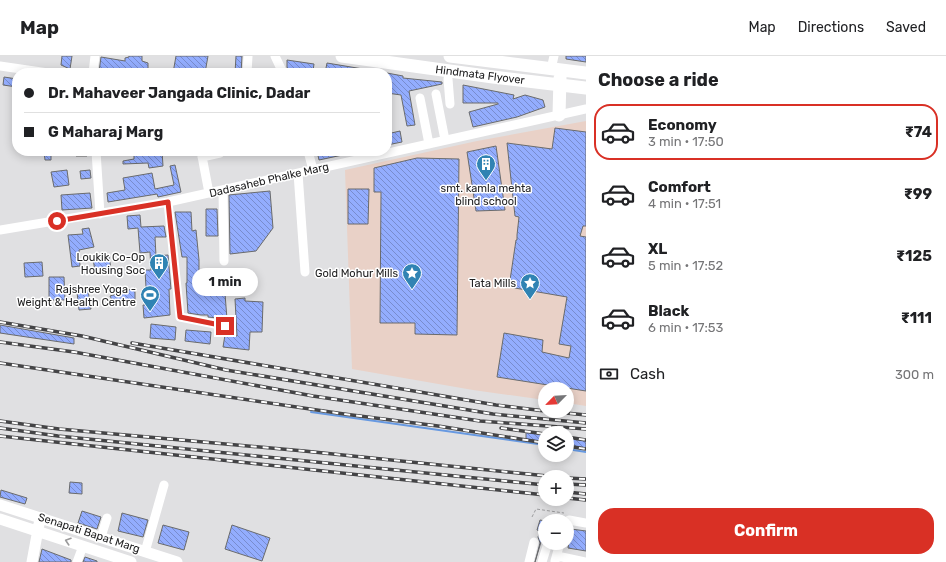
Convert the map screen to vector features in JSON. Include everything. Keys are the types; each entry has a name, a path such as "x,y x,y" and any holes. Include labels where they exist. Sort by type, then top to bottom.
{"highway":[{"name":"Hindmata Flyover","path":"342,56 375,61 397,60 586,80"},
{"path":"456,56 586,73"},
{"name":"Hindmata Flyover","path":"397,60 493,77 586,88"},
{"path":"375,61 383,68"},
{"path":"392,70 448,79 586,96"},
{"path":"560,70 563,93 562,114"}],"main road":[{"name":"Senapati Bapat Marg","path":"0,506 41,517 177,562"},
{"path":"32,562 37,530 41,517"},
{"name":"Senapati Bapat Marg","path":"0,519 127,561"},
{"path":"102,552 104,538"},
{"path":"124,544 127,561"}],"street":[{"path":"94,68 95,56"},
{"path":"247,68 248,56"},
{"path":"274,56 280,68"},
{"path":"554,56 560,70"},
{"path":"0,66 14,68"},
{"path":"448,79 450,104"},
{"path":"436,94 445,140"},
{"path":"420,98 429,144"},
{"name":"Dadasaheb Phalke Marg","path":"392,152 586,109"},
{"path":"96,156 100,214"},
{"path":"201,156 209,193"},
{"path":"309,156 313,170"},
{"name":"Dadasaheb Phalke Marg","path":"0,230 168,202 375,156"},
{"path":"298,173 305,272"},
{"path":"223,190 224,261"},
{"path":"168,202 180,317 225,326"},
{"path":"145,552 164,485"},
{"path":"104,538 107,518"},
{"path":"574,519 586,522"},
{"path":"529,562 534,542"},
{"path":"77,562 83,546"},
{"path":"542,562 546,550"},
{"path":"556,559 586,562"}],"path":[{"path":"532,517 536,509 556,514"}],"shaded area":[{"path":"586,121 586,406 574,404 574,382 538,382 538,399 473,390 352,369 345,170 477,141"}],"building":[{"path":"62,56 72,56 70,68 61,65"},
{"path":"142,56 142,61 148,63 148,68 100,68 101,57 125,61 125,58"},
{"path":"176,56 208,56 206,68 174,68"},
{"path":"236,56 242,56 241,68 235,68"},
{"path":"566,56 586,56 586,62 566,59"},
{"path":"287,60 314,64 313,68 287,67"},
{"path":"327,63 357,68 326,68"},
{"path":"392,74 403,76 403,78 442,82 442,84 409,91 415,125 407,126 401,95 392,94"},
{"path":"4,77 12,78 12,86 3,85"},
{"path":"463,85 514,95 513,99 525,95 543,100 545,107 517,117 473,127 469,112 498,103 463,103"},
{"path":"555,128 586,132 586,226 583,226 580,236 586,237 586,391 574,389 574,382 538,382 538,383 497,377 504,333 543,340 542,352 569,358 571,346 559,344 567,297 509,287 517,240 519,217 515,216 507,143 552,149"},
{"path":"400,131 402,142 392,144 392,133"},
{"name":"smt. kamla mehta blind school","path":"496,146 505,210 476,211 467,152"},
{"path":"45,156 51,156 51,160 45,160"},
{"path":"134,156 162,156 163,166 149,168 148,163 123,164 123,161 134,159"},
{"path":"318,156 338,156 319,160"},
{"path":"417,158 459,159 457,335 415,334 415,323 380,323 381,192 374,192 374,168"},
{"path":"175,165 181,192 158,197 157,194 108,202 107,193 125,190 123,178 152,173 155,189 174,185 170,166"},
{"path":"67,170 69,185 54,187 51,172"},
{"path":"90,170 91,178 81,179 80,171"},
{"path":"348,189 369,189 368,224 348,224"},
{"path":"270,191 273,228 256,251 230,254 229,195"},
{"path":"90,193 92,208 62,210 61,195"},
{"path":"206,209 217,209 218,236 206,236"},
{"path":"175,212 191,212 192,231 196,230 199,260 199,282 224,281 227,319 188,313 186,283 187,257 182,257"},
{"path":"140,215 141,227 164,226 166,237 155,237 156,256 168,255 171,289 169,289 170,315 144,318 143,305 147,305 145,270 151,270 150,252 140,253 138,228 128,229 127,216"},
{"path":"89,228 94,247 79,250 80,266 72,267 68,235 83,234 82,229"},
{"path":"109,256 111,269 107,270 108,273 101,274 100,271 95,272 93,258"},
{"path":"42,262 43,276 25,277 24,263"},
{"path":"49,277 64,277 65,300 49,300"},
{"path":"135,288 135,300 115,306 110,296"},
{"path":"88,290 91,309 79,310 77,292"},
{"path":"245,298 245,301 263,302 262,332 250,332 249,350 223,347 225,335 237,336 235,299"},
{"path":"151,324 176,327 175,340 150,338"},
{"path":"0,325 74,338 74,344 0,333"},
{"path":"186,330 211,332 210,344 185,341"},
{"path":"526,432 538,434 538,441 526,439"},
{"path":"574,439 586,441 586,448 574,446"},
{"path":"70,482 82,483 82,494 69,493"},
{"path":"1,490 27,498 25,504 0,497"},
{"path":"82,511 101,517 97,529 78,523"},
{"path":"122,513 148,520 143,537 118,531"},
{"path":"163,525 189,532 184,550 158,543"},
{"path":"232,525 270,538 262,561 225,549"},
{"path":"574,529 586,531 586,551 574,549"},
{"path":"42,549 71,560 71,562 39,562"},
{"path":"85,557 97,561 97,562 83,562"}],"waterway":[{"path":"311,412 538,444"},
{"path":"574,450 586,452"}],"railway":[{"path":"0,322 82,336 226,370 493,414 586,423"},
{"path":"0,342 74,352 313,396 480,421 586,429"},
{"path":"132,343 496,405 538,410"},
{"path":"0,363 344,414 438,426 538,442"},
{"path":"574,414 586,415"},
{"path":"0,421 59,429 304,451 538,475"},
{"path":"0,428 58,436 538,484"},
{"path":"501,428 538,433"},
{"path":"0,436 538,494"},
{"path":"574,438 586,440"},
{"path":"574,447 586,449"},
{"path":"574,478 586,479"},
{"path":"574,484 586,485"},
{"path":"574,493 586,494"},
{"path":"574,499 586,500"}],"place":[{"name":"smt. kamla mehta blind school","path":"486,181"},
{"name":"Loukik Co-Op Housing Soc","path":"159,280"},
{"name":"Gold Mohur Mills","path":"412,290"},
{"name":"Tata Mills","path":"530,300"},
{"name":"Rajshree Yoga - Weight & Health Centre","path":"150,312"}],"route":[{"path":"57,221 168,202 180,317 225,326"}]}
